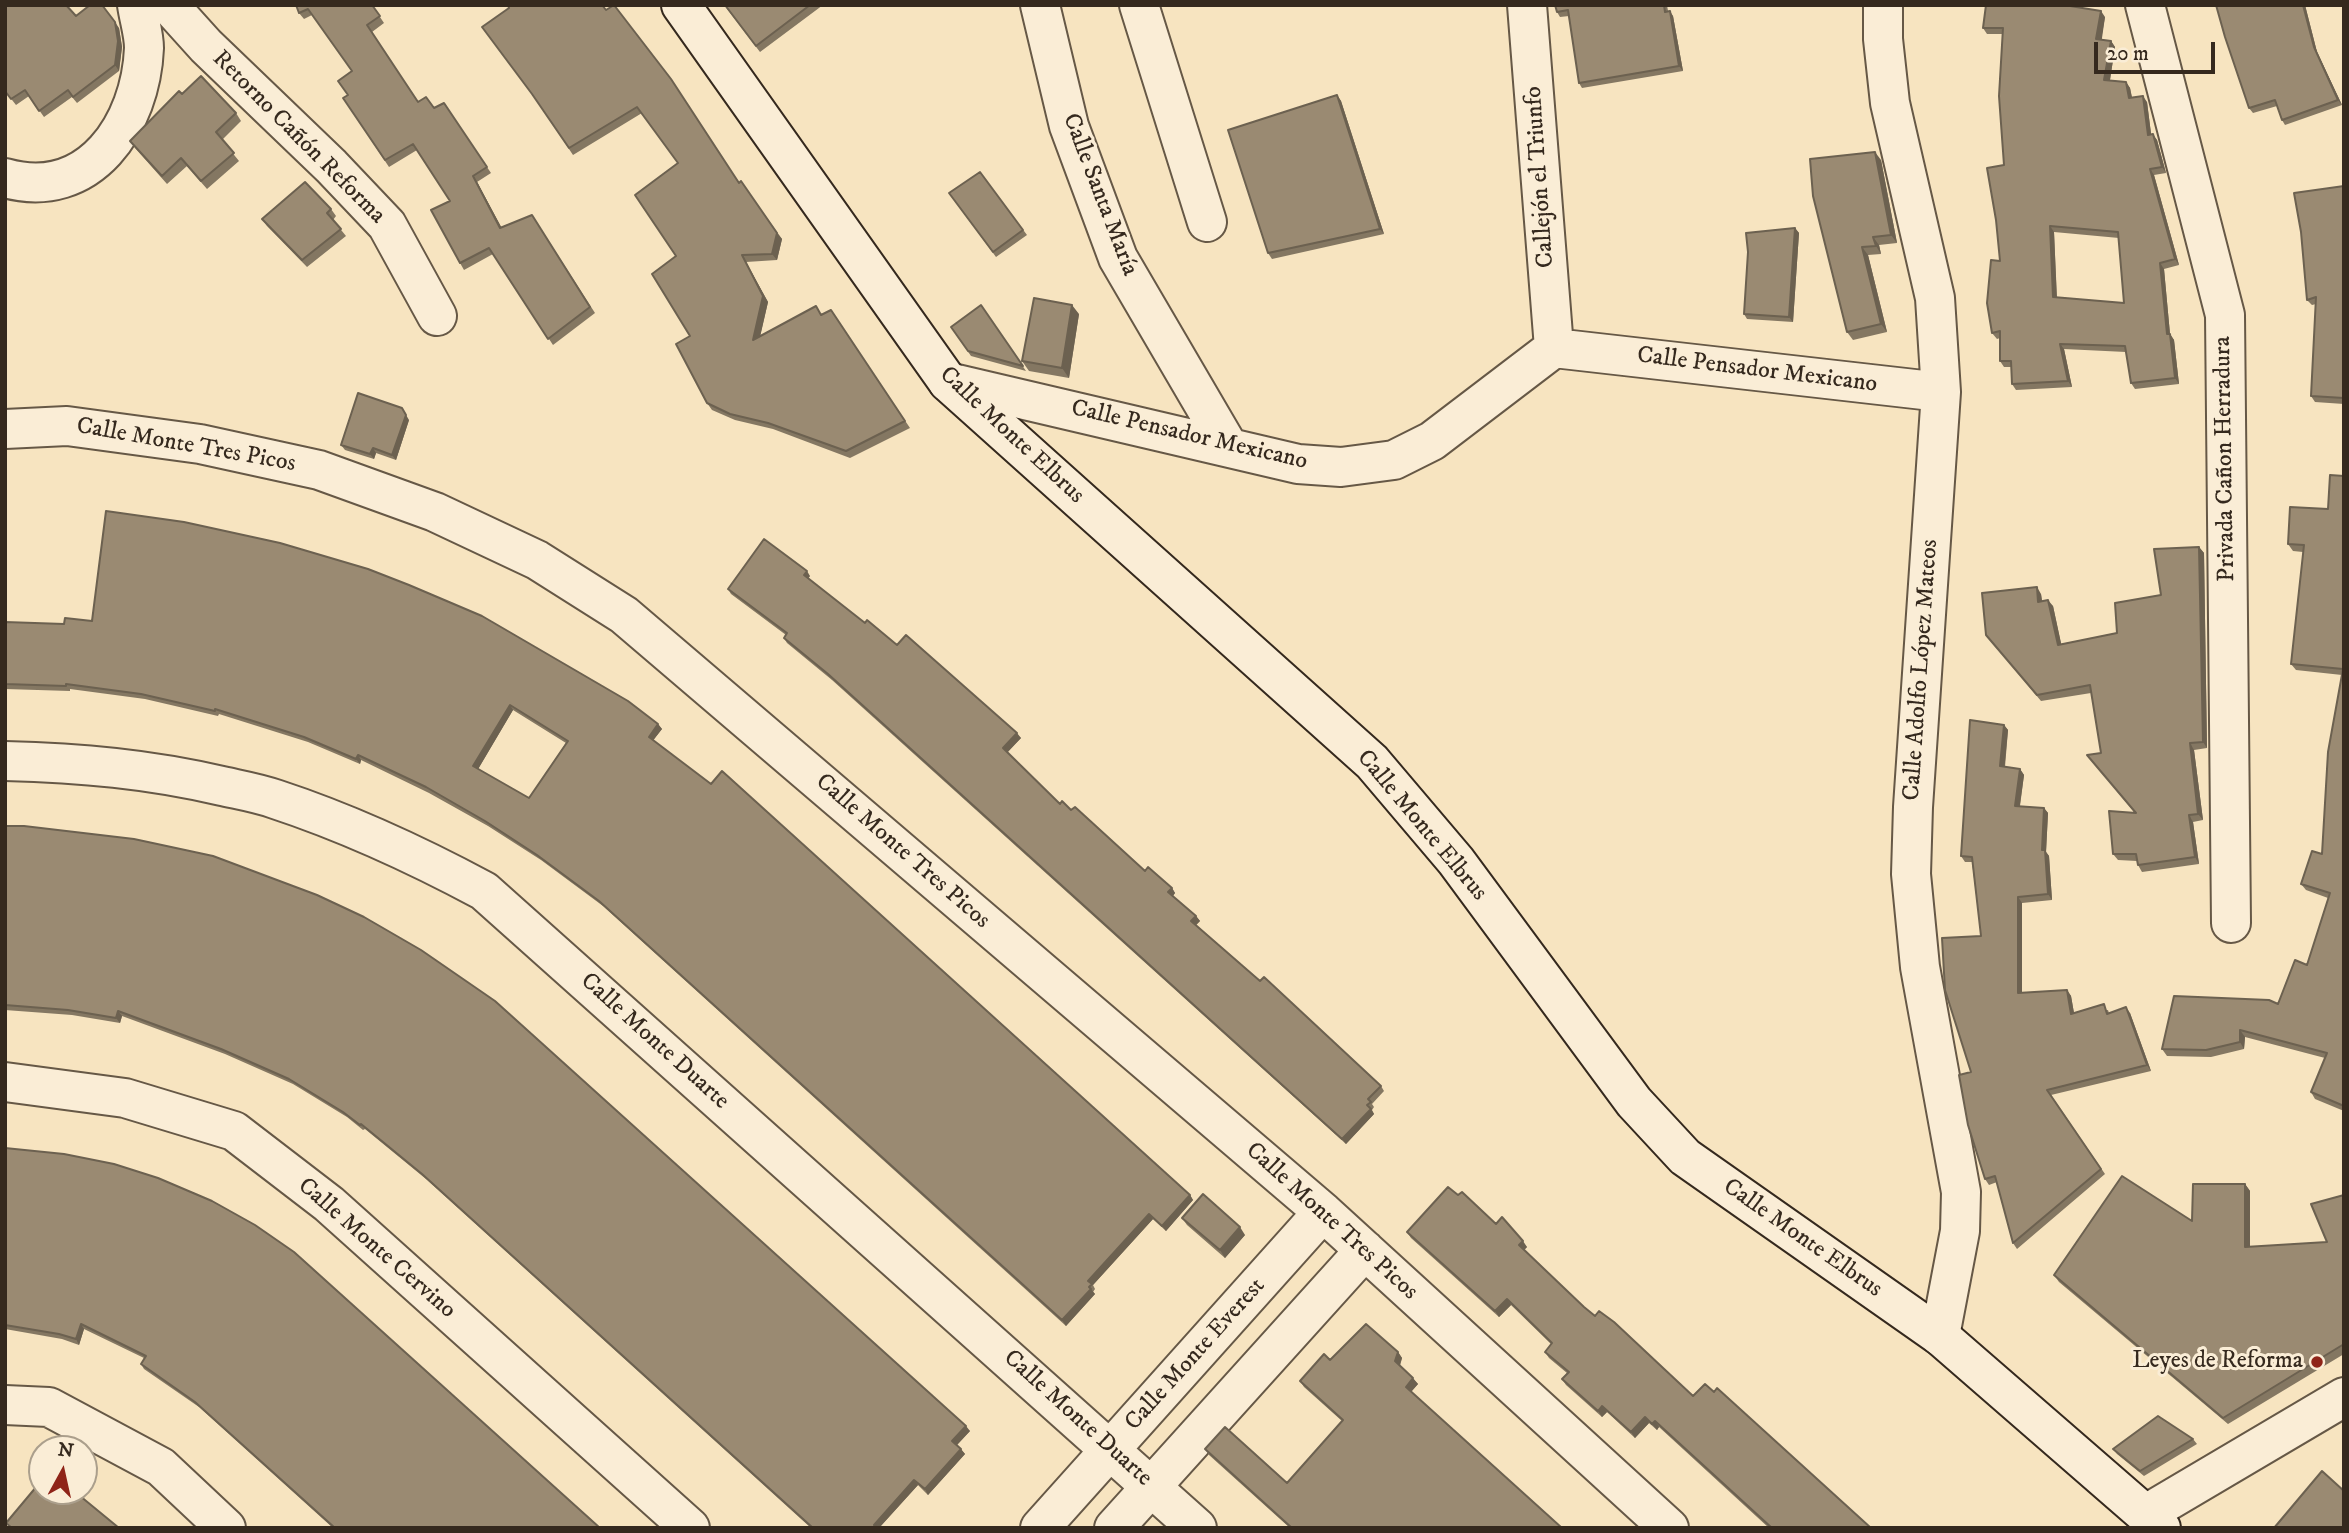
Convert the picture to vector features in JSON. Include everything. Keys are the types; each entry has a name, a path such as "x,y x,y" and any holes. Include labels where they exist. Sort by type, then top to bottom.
{"street":[{"path":"5,178 18,182 48,183 80,173 104,153 127,120 139,85 144,46 137,5"},
{"name":"Retorno Cañón Reforma","path":"169,5 206,46 331,166 387,225 438,316"},
{"name":"Calle Monte Elbrus","path":"681,5 948,382 1372,762 1456,861 1634,1102 1685,1157 1940,1336 2154,1521"},
{"path":"1139,5 1207,222"},
{"name":"Callejón el Triunfo","path":"1527,5 1554,348"},
{"name":"Calle Adolfo López Mateos","path":"1883,5 1883,39 1890,103 1935,298 1941,392 1913,807 1911,874 1920,967 1961,1192 1960,1231 1940,1336"},
{"name":"Privada Cañon Herradura","path":"2145,5 2225,315 2231,923"},
{"name":"Calle Santa María","path":"1038,10 1069,125 1118,258 1228,446"},
{"name":"Calle Pensador Mexicano","path":"948,382 1298,464 1341,467 1394,460 1432,441 1554,348 1941,392"},
{"name":"Calle Monte Tres Picos","path":"5,429 67,426 200,444 318,470 435,512 537,560 624,615 1323,1212 1669,1528"},
{"name":"Calle Monte Duarte","path":"5,761 78,763 179,776 272,798 346,824 419,856 484,891 1197,1528"},
{"name":"Calle Monte Cervino","path":"5,1082 125,1098 234,1131 329,1204 690,1528"},
{"name":"Calle Monte Everest","path":"1040,1528 1323,1212"},
{"path":"1114,1528 1365,1250"},
{"path":"2154,1521 2344,1397"},
{"path":"5,1405 49,1407 161,1467 226,1528"}],"building":[{"path":"5,5 66,5 76,16 90,5 102,5 115,22 118,41 115,65 73,97 68,90 39,111 25,90 11,99 5,91"},
{"path":"296,5 372,5 380,16 367,25 418,102 426,97 434,108 444,103 487,167 473,176 500,228 532,215 590,307 548,339 489,248 460,263 431,210 450,201 413,144 385,160 343,98 348,95 338,81 352,71 308,9 299,13"},
{"path":"508,5 602,5 606,10 614,5 671,79 739,183 741,181 777,233 772,254 742,255 763,296 753,340 816,306 821,315 831,310 905,421 846,451 768,423 730,414 707,403 676,344 690,336 652,274 676,256 635,195 678,163 637,107 569,148 482,27 509,8"},
{"path":"725,5 810,5 756,46"},
{"path":"1555,5 1664,5 1665,12 1670,11 1679,66 1579,83 1568,10 1557,12"},
{"path":"1986,5 2064,5 2101,11 2096,39 2111,41 2104,80 2126,82 2129,98 2143,96 2148,135 2153,134 2162,167 2150,169 2175,259 2160,263 2167,334 2170,334 2175,378 2131,383 2125,346 2060,344 2068,381 2012,384 2011,361 2000,361 2000,331 1992,333 1987,303 1991,260 2000,261 1987,168 2004,165 1999,96 2003,28 1983,28","holes":["2050,226 2118,232 2124,303 2053,297"]},
{"path":"2216,5 2303,5 2314,47 2338,100 2282,120 2275,100 2249,108"},
{"path":"201,76 236,113 216,132 234,153 201,181 181,158 162,176 130,141 179,91 182,94"},
{"path":"1337,95 1380,229 1268,253 1228,130"},
{"path":"1875,152 1891,235 1873,237 1876,246 1862,247 1881,324 1847,332 1813,196 1810,159"},
{"path":"980,172 1023,230 993,252 949,193"},
{"path":"305,182 331,209 327,213 341,229 302,260 262,219"},
{"path":"2344,186 2344,398 2311,396 2316,297 2307,300 2301,232 2294,193"},
{"path":"1795,228 1789,317 1744,314 1748,252 1746,233"},
{"path":"1034,298 1072,305 1062,368 1022,361"},
{"path":"981,305 1023,366 968,351 951,327"},
{"path":"358,393 402,408 406,415 392,455 373,448 370,454 341,445"},
{"path":"2330,475 2344,476 2344,1106 2311,1092 2327,1053 2240,1030 2240,1042 2206,1050 2162,1049 2174,996 2269,1000 2278,1004 2295,960 2307,965 2330,893 2301,884 2312,851 2322,854 2328,752 2343,669 2291,664 2304,545 2288,544 2290,507 2328,509"},
{"path":"106,511 184,522 280,543 368,569 482,616 628,701 658,724 649,737 711,784 722,771 1190,1195 1162,1226 1149,1214 1088,1281 1092,1284 1089,1287 1091,1289 1062,1320 599,901 485,821 426,787 358,755 356,759 304,737 215,709 141,694 66,684 5,684 5,622 64,624 65,618 92,621","holes":["510,705 568,741 529,798 473,766"]},
{"path":"764,539 807,571 804,575 897,645 906,635 1017,733 1003,748 1060,804 1062,801 1071,810 1075,807 1145,871 1148,867 1172,888 1168,892 1196,916 1191,921 1260,981 1264,977 1381,1086 1368,1099 1371,1102 1367,1105 1371,1109 1342,1139 828,674 784,638 787,633 728,589"},
{"path":"2199,547 2203,742 2190,743 2198,814 2189,815 2195,857 2138,865 2136,854 2113,854 2109,811 2136,813 2087,755 2101,753 2090,685 2037,695 1986,635 1982,593 2037,587 2038,602 2048,600 2058,645 2117,633 2115,603 2161,595 2154,549"},
{"path":"1970,720 2004,725 2000,766 2020,769 2015,806 2044,808 2042,850 2045,850 2048,894 2018,897 2018,993 2067,990 2071,1014 2104,1004 2107,1014 2126,1007 2147,1065 2047,1090 2101,1169 2013,1243 1995,1176 1985,1179 1968,1125 1959,1075 1971,1072 1945,990 1942,938 1981,936 1972,857 1961,856"},
{"path":"5,826 134,839 213,856 317,895 364,917 421,950 495,1001 966,1426 952,1441 961,1449 925,1489 914,1480 874,1525 875,1528 813,1528 422,1174 343,1112 289,1079 221,1049 118,1011 116,1018 68,1010 5,1005"},
{"path":"5,1148 64,1154 114,1164 158,1178 212,1201 255,1225 294,1252 600,1528 335,1528 195,1402 141,1364 146,1356 81,1324 76,1339 5,1325"},
{"path":"2122,1176 2192,1221 2193,1184 2245,1184 2245,1247 2327,1242 2311,1204 2344,1195 2344,1344 2223,1418 2054,1275"},
{"path":"1448,1187 1458,1195 1462,1192 1496,1224 1502,1217 1523,1241 1519,1245 1584,1307 1595,1316 1599,1311 1614,1322 1693,1396 1705,1384 1714,1392 1717,1388 1871,1528 1772,1528 1655,1421 1652,1424 1645,1417 1631,1432 1602,1406 1598,1411 1562,1379 1569,1372 1545,1352 1552,1343 1507,1299 1495,1311 1407,1232"},
{"path":"1203,1194 1240,1227 1220,1250 1182,1218"},
{"path":"1366,1324 1398,1352 1395,1361 1413,1378 1406,1387 1562,1528 1292,1528 1205,1449 1225,1427 1287,1483 1343,1420 1300,1381 1324,1354 1330,1360"},
{"path":"2158,1416 2193,1439 2140,1471 2113,1449"},
{"path":"2322,1471 2344,1491 2344,1528 2274,1528"},
{"path":"28,1497 28,1505 91,1505 119,1528 12,1528 6,1523"}],"place":[{"name":"Leyes de Reforma","path":"2317,1362"}]}
